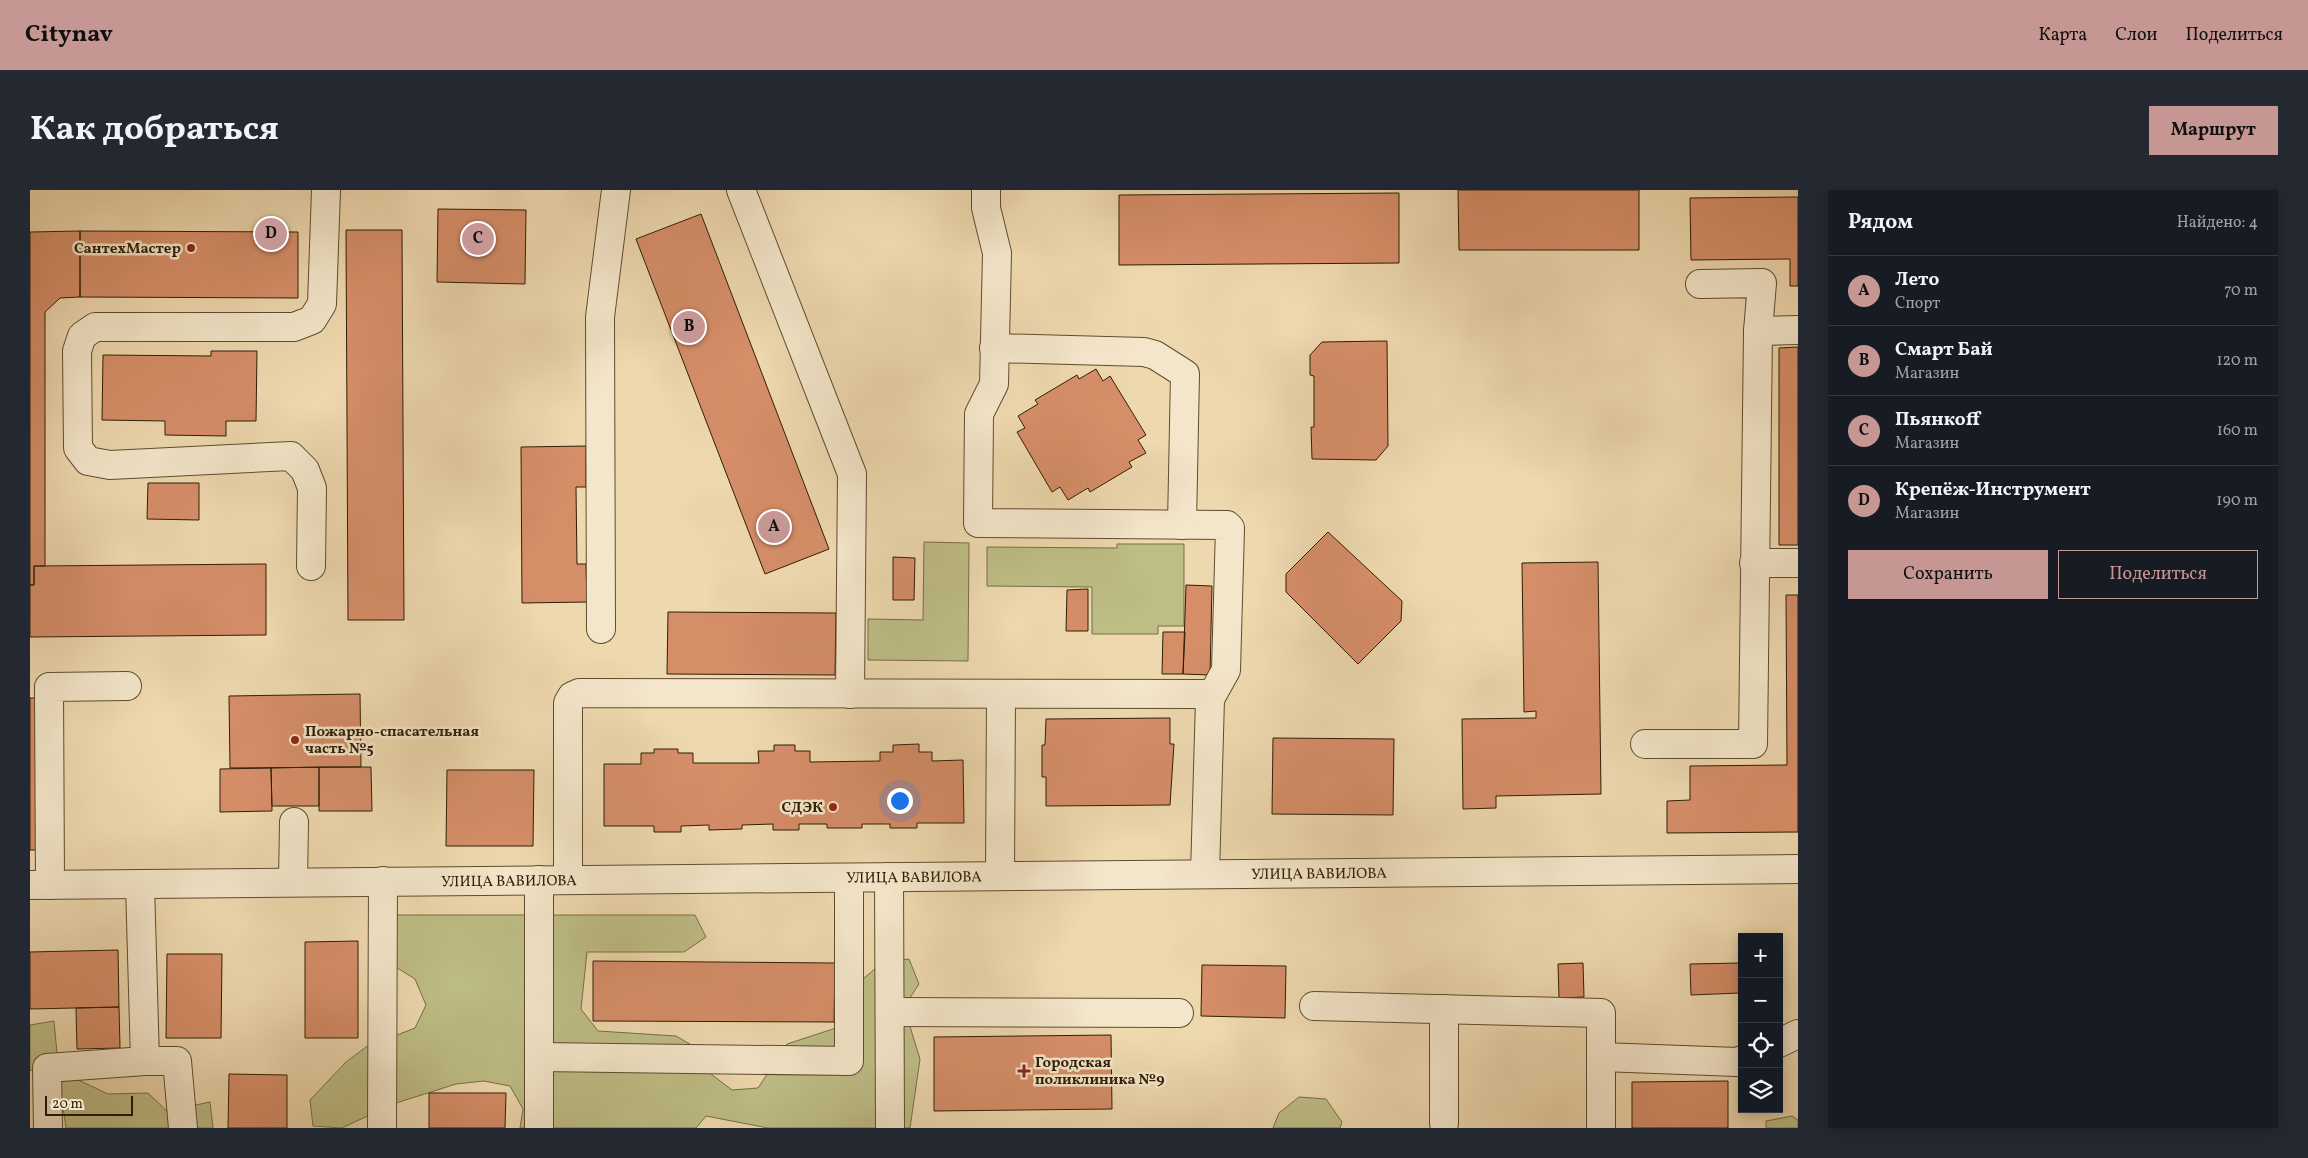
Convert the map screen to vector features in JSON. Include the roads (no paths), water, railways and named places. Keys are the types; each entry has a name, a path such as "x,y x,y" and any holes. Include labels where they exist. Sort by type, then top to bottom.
{"street":[{"path":"311,566 312,488 305,470 291,456 110,465 88,461 78,448 77,351 82,336 95,327 294,327 312,320 322,304 326,190"},
{"path":"601,629 600,317 616,190"},
{"path":"741,190 852,474 850,694"},
{"path":"568,880 568,703 572,696 579,693 1001,694 1201,688 1226,670 1230,528 1227,525 978,523 979,414 980,408 994,386 997,253 986,208 986,190"},
{"path":"1645,744 1753,744 1758,331 1762,283 1700,284"},
{"path":"1758,331 1798,330"},
{"path":"994,348 1144,352 1156,355 1185,374 1182,524"},
{"path":"1754,563 1798,564"},
{"path":"40,885 49,687 127,686"},
{"path":"1201,688 1205,874"},
{"path":"1000,876 1001,694"},
{"path":"293,882 294,822"},
{"name":"УЛИЦА ВАВИЛОВА","path":"40,885 1798,869"},
{"path":"540,1057 849,1061 849,878"},
{"path":"889,878 890,1128"},
{"path":"539,880 539,1128"},
{"path":"382,1128 383,881"},
{"path":"140,884 145,1061"},
{"path":"1314,1006 1601,1013 1601,1128"},
{"path":"1444,1009 1444,1123"},
{"path":"890,1012 1179,1013"},
{"path":"1783,1041 1798,1034"},
{"path":"1601,1057 1738,1062"},
{"path":"48,1128 39,1088 47,1068 145,1061 177,1061 183,1128"}],"place":[{"name":"Крепёж-Инструмент","path":"271,234"},
{"name":"Пьянкоff","path":"478,239"},
{"name":"СантехМастер","path":"191,248"},
{"name":"Смарт Бай","path":"689,327"},
{"name":"Лето","path":"774,527"},
{"name":"Пожарно-спасательная часть №5","path":"295,740"},
{"name":"СДЭК","path":"833,807"},
{"name":"Городская поликлиника №9","path":"1024,1071"}]}
